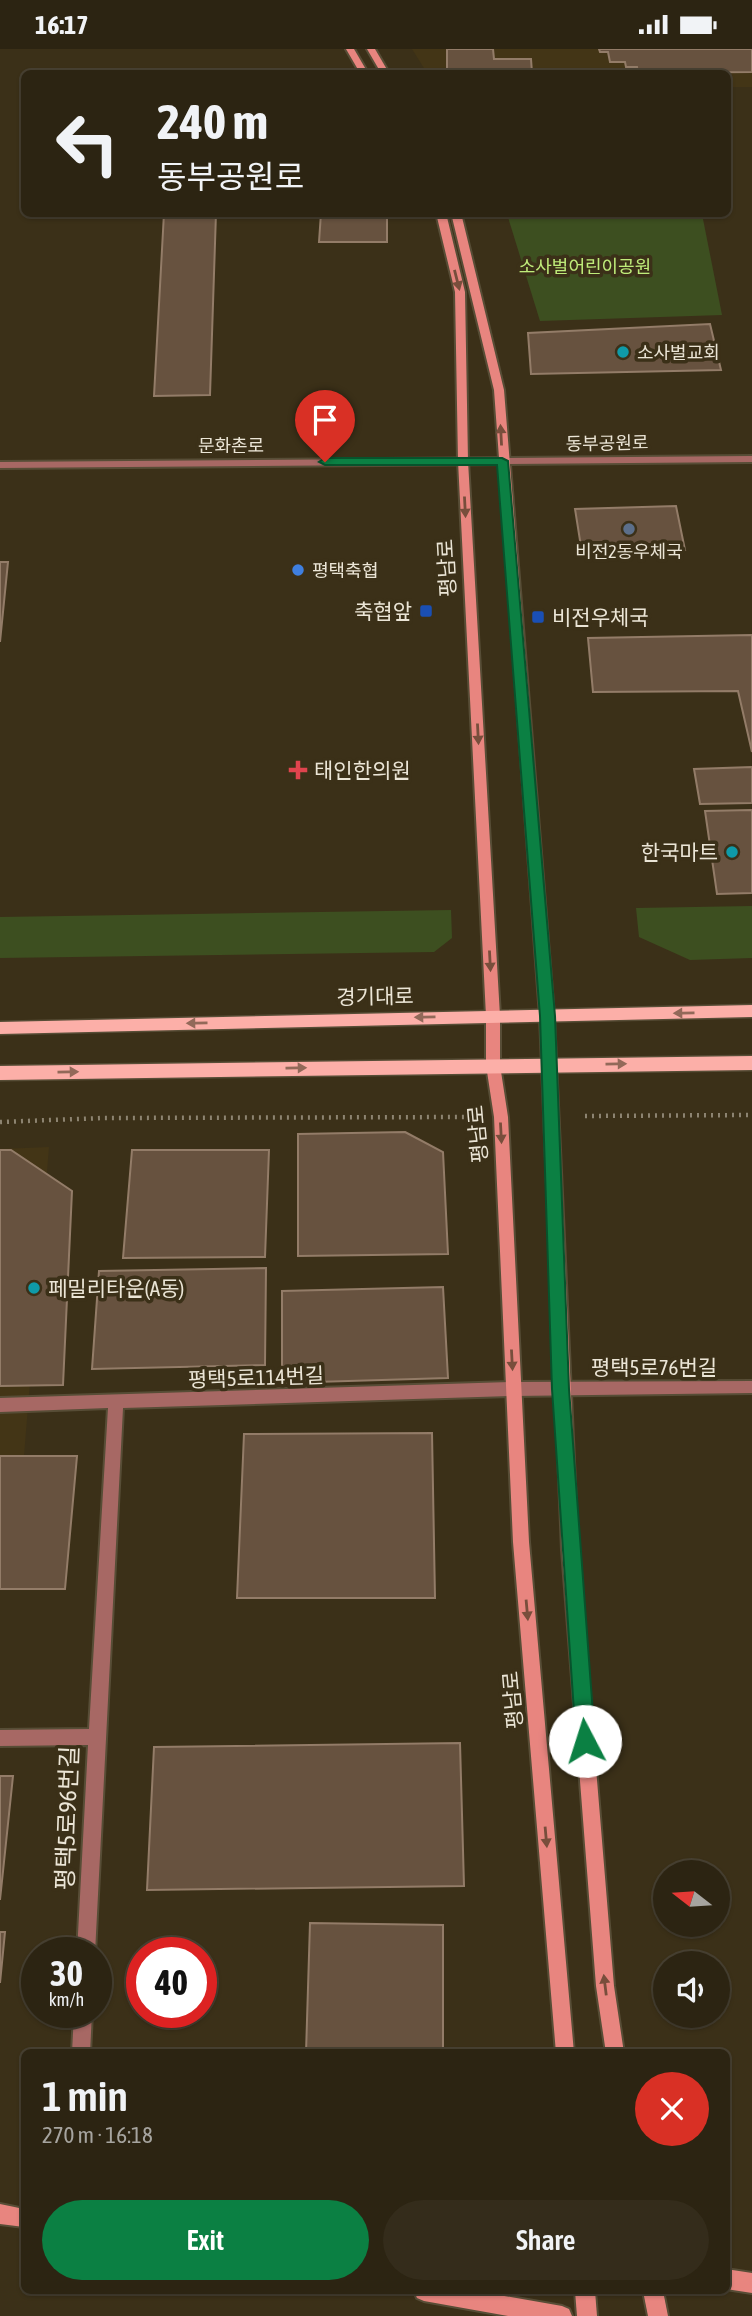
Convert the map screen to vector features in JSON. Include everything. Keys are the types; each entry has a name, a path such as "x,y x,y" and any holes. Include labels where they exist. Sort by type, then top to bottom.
{"main road":[{"name":"경기대로","path":"0,1028 752,1011"},
{"path":"0,1073 752,1063"}],"street":[{"path":"350,49 362,70"},
{"path":"371,49 383,70"},
{"name":"평남로","path":"442,217 460,292 463,461 493,1016 493,1065 501,1117 523,1556 565,2049"},
{"path":"457,217 499,390 502,461 547,1016 547,1065 570,1550 605,1986 614,2049"},
{"name":"동부공원로","path":"463,461 752,459"},
{"name":"문화촌로","path":"0,465 463,461"},
{"name":"평택5로76번길","path":"513,1389 752,1387"},
{"name":"평택5로114번길","path":"0,1405 513,1389"},
{"path":"97,1737 116,1403"},
{"name":"평택5로96번길","path":"0,1738 97,1737 87,1937"},
{"path":"81,2049 82,2028"},
{"path":"0,2214 21,2218"},
{"path":"730,2280 752,2283"},
{"path":"441,2294 562,2316"},
{"path":"585,2294 587,2316"},
{"path":"654,2294 658,2316"}],"path":[{"path":"570,1116 752,1115"},
{"path":"0,1122 103,1118 501,1117"}],"shaded area":[{"path":"412,49 752,49 752,87 731,87 731,70 425,70"},
{"path":"49,1147 24,1456 0,1456 0,1149"}],"green space":[{"name":"소사벌어린이공원","path":"508,217 703,217 722,315 540,321"},
{"path":"752,906 752,958 690,960 639,937 636,908"},
{"path":"451,910 452,938 434,952 0,958 0,917"}],"building":[{"path":"447,49 493,49 494,59 531,59 532,70 447,70"},
{"path":"599,49 752,49 752,72 638,70 637,67 626,67 625,62 610,62 608,52 600,52"},
{"path":"164,217 216,217 210,395 154,396"},
{"path":"321,217 387,217 387,242 319,242"},
{"name":"소사벌교회","path":"710,324 721,370 531,374 528,333"},
{"name":"비전2동우체국","path":"676,506 685,550 582,553 575,509"},
{"path":"0,562 8,562 0,642"},
{"path":"752,635 752,752 738,691 593,692 588,638"},
{"path":"752,767 752,803 700,804 694,769"},
{"name":"한국마트","path":"752,810 752,893 717,894 705,811"},
{"path":"405,1132 443,1152 448,1254 298,1256 298,1134"},
{"name":"페밀리타운(A동)","path":"0,1150 11,1150 72,1191 63,1385 0,1386"},
{"path":"132,1150 269,1150 265,1257 123,1258"},
{"path":"266,1268 265,1365 92,1369 99,1271"},
{"path":"443,1287 448,1378 282,1383 282,1291"},
{"path":"432,1433 435,1598 237,1598 244,1434"},
{"path":"0,1456 77,1456 65,1589 0,1589"},
{"path":"460,1743 464,1886 147,1890 154,1747"},
{"path":"0,1776 13,1776 0,1900"},
{"path":"310,1923 443,1925 443,2049 306,2049"},
{"path":"0,1932 5,1932 0,1983"}],"place":[{"name":"소사벌교회","path":"623,352"},
{"name":"비전2동우체국","path":"629,529"},
{"name":"평택축협","path":"298,570"},
{"name":"축협앞","path":"426,611"},
{"name":"비전우체국","path":"538,617"},
{"name":"태인한의원","path":"298,770"},
{"name":"한국마트","path":"732,852"},
{"name":"페밀리타운(A동)","path":"34,1288"}],"route":[{"path":"325,462 502,461 538,933 547,1016 561,1389 585,1741"}]}
